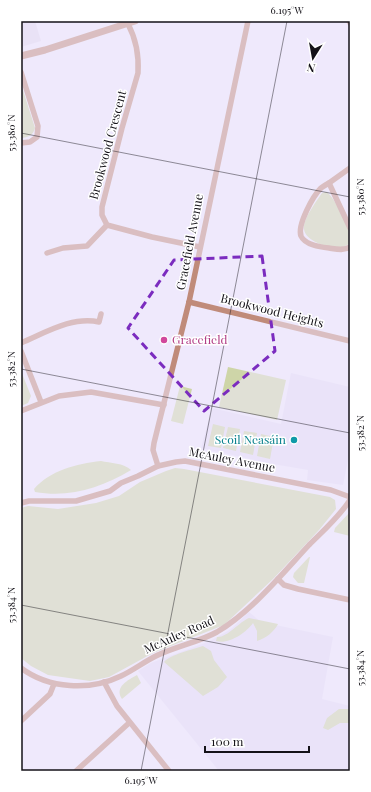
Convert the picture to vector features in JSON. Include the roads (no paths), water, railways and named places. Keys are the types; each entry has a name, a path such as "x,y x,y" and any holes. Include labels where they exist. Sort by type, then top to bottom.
{"street":[{"name":"Gracefield Avenue","path":"158,466 153,450 189,302 248,21"},
{"path":"21,56 45,50 131,22"},
{"name":"Brookwood Crescent","path":"108,224 102,215 102,207 122,128 138,74 139,60 131,22"},
{"path":"21,72 38,126 37,137 30,142 21,143"},
{"path":"350,168 321,188 307,210 300,229 302,237 308,243 342,250 350,247"},
{"path":"329,182 350,228"},
{"path":"47,254 63,248 87,246 108,224 152,237 200,247"},
{"name":"Brookwood Heights","path":"189,302 350,341"},
{"path":"21,343 69,323 91,320 100,322 101,314"},
{"path":"21,351 41,402"},
{"path":"21,411 59,396 91,392 164,405"},
{"name":"McAuley Avenue","path":"21,503 30,501 76,501 110,491 121,483 158,466 185,461 331,490 350,499"},
{"name":"McAuley Road","path":"21,668 54,684 91,685 121,676 164,652 215,633 235,620 278,579 350,499"},
{"path":"278,579 284,585 350,600"},
{"path":"104,682 117,706 129,723 169,771"},
{"path":"21,721 50,694 54,684"},
{"path":"76,771 129,723"}],"place":[{"name":"Gracefield","path":"164,340"},
{"name":"Scoil Neasáin","path":"294,440"}]}
